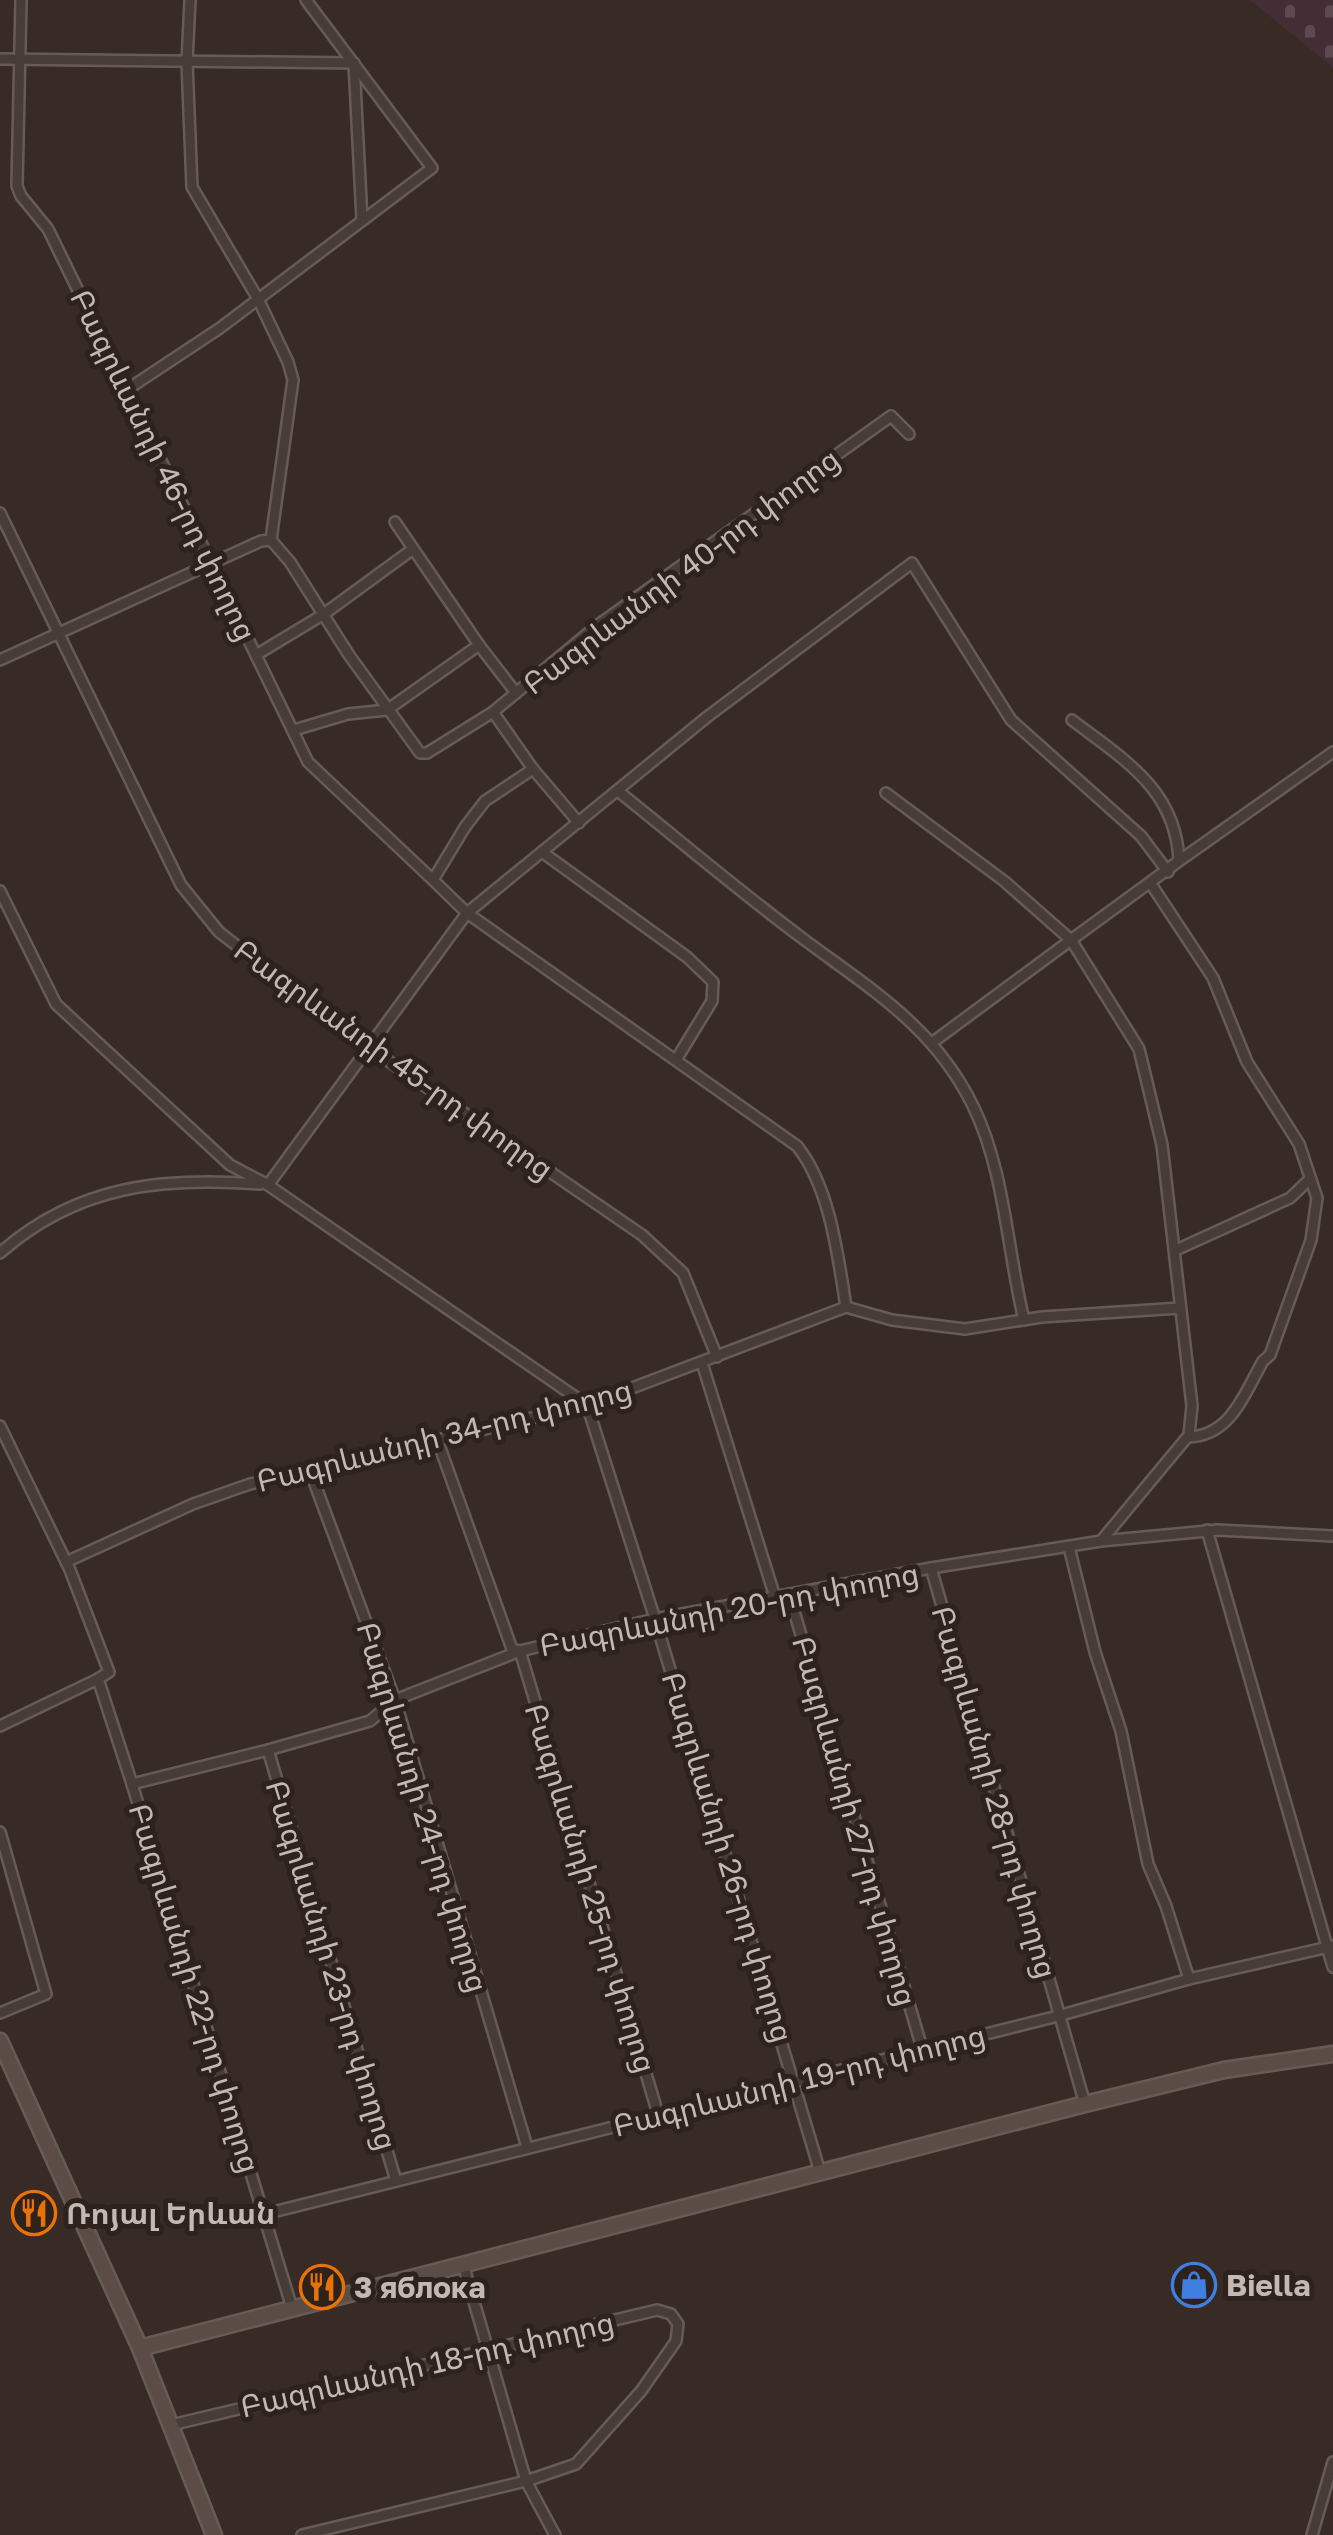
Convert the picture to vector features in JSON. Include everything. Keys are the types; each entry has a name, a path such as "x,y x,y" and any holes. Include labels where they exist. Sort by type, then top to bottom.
{"street":[{"name":"Բագրևանդի 46-րդ փողոց","path":"21,0 17,186 21,196 48,228 308,762 434,880"},
{"path":"190,0 187,62 192,187 258,299 288,362 292,380 270,540"},
{"path":"128,390 258,299 432,168 306,0"},
{"path":"0,60 354,63"},
{"path":"354,63 362,220"},
{"name":"Բագրևանդի 40-րդ փողոց","path":"579,823 532,770 493,712 598,625 891,416 909,434"},
{"name":"Բագրևանդի 45-րդ փողոց","path":"0,512 181,885 220,932 370,1048 650,1242 683,1273 717,1357"},
{"path":"396,522 516,693"},
{"path":"0,660 270,540"},
{"path":"270,540 290,562 420,754 427,754 493,712"},
{"path":"256,655 324,614 414,549"},
{"path":"268,1185 467,914 707,717 912,563 1012,720 1141,836 1168,872"},
{"path":"294,730 348,714 387,710 480,645"},
{"path":"1072,720 1148,780 1165,804 1178,845 1178,862"},
{"path":"933,1042 1333,752"},
{"path":"532,770 485,801 464,827 434,880 467,914 797,1146 807,1158 834,1235 846,1307 892,1320 965,1328 1180,1308"},
{"path":"618,790 803,939 872,986 933,1042 974,1108 990,1152 1024,1320"},
{"path":"886,793 1004,881 1071,940 1139,1049 1162,1145 1192,1406 1188,1436 1102,1541"},
{"path":"542,852 687,957 712,982 712,1001 676,1060"},
{"path":"1151,884 1214,978 1247,1062 1298,1144 1316,1198 1311,1240 1270,1355 1221,1428 1188,1436"},
{"path":"0,891 56,1004 230,1165 268,1185 587,1406"},
{"path":"1176,1250 1290,1198 1310,1179"},
{"path":"0,1254 25,1232 114,1190 176,1181 268,1185"},
{"name":"Բագրևանդի 34-րդ փողոց","path":"66,1562 193,1504 250,1484 587,1406 846,1307"},
{"path":"702,1362 775,1597"},
{"name":"Բագրևանդի 26-րդ փողոց","path":"587,1406 655,1618 820,2172"},
{"path":"0,1426 66,1562 109,1672 0,1726"},
{"name":"Բագրևանդի 25-րդ փողոց","path":"438,1442 512,1649 520,1651 658,2114"},
{"name":"Բագրևանդի 24-րդ փողոց","path":"310,1471 395,1700 527,2147"},
{"path":"1207,1530 1331,1947 1333,1967"},
{"name":"Բագրևանդի 20-րդ փողոց","path":"132,1784 370,1721 395,1700 520,1651 655,1618 1102,1541 1207,1530 1333,1536"},
{"path":"1069,1547 1094,1652 1121,1731 1148,1864 1166,1906 1188,1979"},
{"name":"Բագրևանդի 28-րդ փողոց","path":"932,1568 1085,2104"},
{"name":"Բագրևանդի 27-րդ փողոց","path":"788,1594 922,2048"},
{"path":"98,1679 132,1784"},
{"name":"Բագրևանդի 23-րդ փողոց","path":"268,1750 396,2181"},
{"name":"Բագրևանդի 22-րդ փողոց","path":"132,1784 292,2308"},
{"path":"0,1832 46,1994 0,2013"},
{"name":"Բագրևանդի 19-րդ փողոց","path":"265,2214 1058,2016 1188,1979 1331,1947"},
{"path":"0,2041 140,2348 212,2534"},
{"path":"140,2348 1085,2104 1224,2070 1333,2054"},
{"path":"462,2264 526,2481 555,2535"},
{"name":"Բագրևանդի 18-րդ փողոց","path":"171,2425 657,2310 672,2314 678,2324 676,2341 641,2391 576,2464 526,2481"},
{"path":"1312,2535 1333,2462"},
{"path":"302,2535 526,2481"}],"green space":[{"path":"1250,0 1333,0 1333,67"}],"place":[{"name":"Ռոյալ Երևան","path":"34,2213"},
{"name":"Biella","path":"1194,2285"},
{"name":"3 яблока","path":"322,2287"}]}
